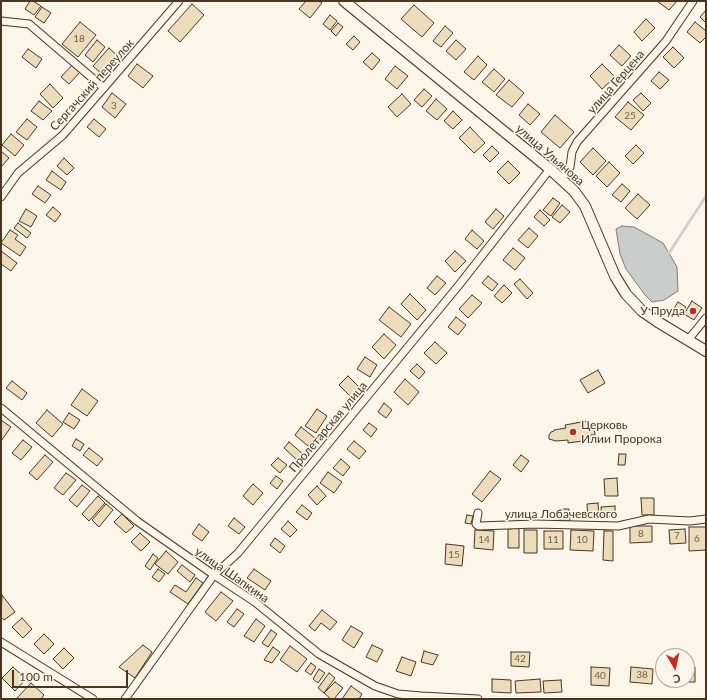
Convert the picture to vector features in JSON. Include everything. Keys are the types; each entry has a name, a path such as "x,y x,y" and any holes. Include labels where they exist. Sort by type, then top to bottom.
{"main road":[{"name":"улица Ульянова","path":"344,1 550,169 574,191 585,206 615,276 626,294 642,311 706,351"}],"street":[{"name":"Сергачский переулок","path":"1,197 18,173 63,135 179,1"},
{"name":"улица Герцена","path":"561,179 570,167 572,152 577,142 666,41 693,1"},
{"path":"1,21 29,24 104,88"},
{"name":"Пролетарская улица","path":"125,699 214,575 238,553 459,285 550,169"},
{"path":"688,340 706,318"},
{"name":"улица Шапкина","path":"1,408 137,521 255,602 319,654 375,686 398,694 478,699"},
{"name":"улица Лобачевского","path":"478,513 476,524 479,526 535,524 618,526 649,519 706,519"},
{"path":"1,642 93,699"}],"shaded area":[{"path":"622,226 634,227 663,243 677,267 678,291 664,300 652,302 645,295 626,269 620,254 616,229"}],"building":[{"path":"30,1 33,1 41,6 34,15 25,9"},
{"path":"306,1 319,1 322,3 310,18 299,9"},
{"path":"657,1 677,1 669,10"},
{"path":"192,4 204,15 180,42 168,31"},
{"path":"414,5 434,23 422,37 401,19"},
{"path":"42,7 51,13 44,23 35,17"},
{"path":"706,10 706,23 700,17"},
{"path":"330,15 337,21 330,30 323,24"},
{"path":"646,19 655,28 642,41 634,32"},
{"path":"80,22 96,35 78,57 62,44"},
{"path":"695,22 706,31 706,37 700,43 687,32"},
{"path":"338,23 343,27 336,36 331,31"},
{"path":"445,26 453,33 441,47 433,41"},
{"path":"354,36 360,42 353,50 346,44"},
{"path":"97,40 105,47 93,62 85,55"},
{"path":"456,40 466,49 456,60 446,51"},
{"path":"619,45 631,56 622,66 610,55"},
{"path":"673,47 684,58 674,68 663,57"},
{"path":"109,48 120,58 104,76 93,66"},
{"path":"28,49 42,59 36,68 22,57"},
{"path":"372,53 380,60 372,70 363,62"},
{"path":"478,56 487,65 474,80 464,72"},
{"path":"73,64 80,72 69,84 61,77"},
{"path":"137,64 153,76 143,88 128,76"},
{"path":"602,64 615,77 602,89 590,76"},
{"path":"395,66 408,76 397,89 385,79"},
{"path":"494,69 505,79 494,92 482,82"},
{"path":"659,72 669,80 660,89 651,81"},
{"path":"509,80 524,93 512,107 496,95"},
{"path":"50,84 63,98 53,108 40,94"},
{"path":"424,89 432,96 422,107 414,100"},
{"path":"112,93 126,104 115,118 102,107"},
{"path":"641,93 651,103 643,111 633,100"},
{"path":"402,94 411,104 397,117 388,107"},
{"path":"436,99 447,109 437,120 426,111"},
{"path":"39,101 52,111 43,120 31,111"},
{"path":"628,102 644,115 631,130 615,117"},
{"path":"528,104 540,114 530,125 519,115"},
{"path":"453,111 462,120 453,129 444,121"},
{"path":"555,115 574,132 560,148 541,132"},
{"path":"27,119 37,127 27,140 16,132"},
{"path":"94,119 106,129 99,137 87,127"},
{"path":"470,127 485,143 474,153 459,138"},
{"path":"11,134 24,145 15,156 2,145"},
{"path":"636,145 644,153 633,164 625,156"},
{"path":"492,146 499,153 490,162 483,155"},
{"path":"593,148 606,161 593,175 580,162"},
{"path":"1,151 9,158 2,166 1,166"},
{"path":"64,158 74,168 67,175 57,166"},
{"path":"508,161 520,173 509,184 497,172"},
{"path":"609,162 620,173 607,187 596,176"},
{"path":"52,171 66,182 61,190 46,180"},
{"path":"622,184 630,191 621,202 612,195"},
{"path":"38,186 51,195 45,203 32,194"},
{"path":"638,194 650,205 637,219 625,208"},
{"path":"553,198 560,203 551,216 543,210"},
{"path":"562,205 570,212 560,223 552,217"},
{"path":"53,207 61,214 55,222 46,215"},
{"path":"26,209 37,216 31,227 19,221"},
{"path":"496,209 504,216 493,229 485,222"},
{"path":"540,210 550,220 544,226 534,217"},
{"path":"18,223 31,233 27,238 14,228"},
{"path":"529,228 538,236 528,248 518,240"},
{"path":"10,230 18,235 15,239 26,247 20,256 1,243"},
{"path":"472,230 484,241 477,249 465,239"},
{"path":"513,248 525,258 515,270 503,260"},
{"path":"1,251 17,263 11,271 1,264"},
{"path":"455,251 466,261 455,272 445,261"},
{"path":"437,276 446,283 435,295 427,288"},
{"path":"488,276 498,284 492,291 482,283"},
{"path":"520,279 533,293 527,299 514,284"},
{"path":"504,285 512,293 502,303 494,296"},
{"path":"410,294 426,310 417,320 401,304"},
{"path":"472,295 482,303 468,318 459,309"},
{"name":"У Пруда","path":"692,301 702,308 694,320 684,314"},
{"path":"678,302 686,307 680,315 673,310"},
{"path":"389,307 411,324 401,337 379,320"},
{"path":"456,317 466,325 458,335 448,327"},
{"path":"384,334 396,345 384,359 372,347"},
{"path":"435,342 447,353 436,364 424,353"},
{"path":"365,357 377,365 370,377 357,369"},
{"path":"417,364 425,372 419,379 410,371"},
{"path":"598,370 605,383 588,393 580,380"},
{"path":"348,376 360,388 351,397 339,385"},
{"path":"405,379 419,392 408,405 394,392"},
{"path":"12,381 27,393 22,400 6,388"},
{"path":"82,389 98,401 87,416 71,405"},
{"path":"384,403 392,410 386,418 378,412"},
{"path":"317,409 327,416 316,433 305,426"},
{"path":"47,410 63,424 52,437 36,423"},
{"path":"69,413 80,420 74,429 63,422"},
{"path":"1,420 11,427 1,441"},
{"name":"Церковь Илии Пророка","path":"587,421 588,425 593,424 595,435 590,435 590,440 568,443 568,440 556,441 549,439 549,435 554,430 566,428 565,425"},
{"path":"369,423 377,429 371,437 363,430"},
{"path":"301,427 315,438 308,446 295,435"},
{"path":"76,439 84,444 80,451 72,446"},
{"path":"23,440 32,447 21,460 12,453"},
{"path":"354,441 366,451 359,459 347,449"},
{"path":"289,442 303,454 297,460 284,448"},
{"path":"89,448 103,459 97,466 83,455"},
{"path":"619,454 626,454 625,465 618,465"},
{"path":"45,455 53,462 37,480 29,473"},
{"path":"521,455 529,461 521,472 513,465"},
{"path":"278,458 287,465 280,473 271,465"},
{"path":"341,459 350,467 343,476 333,468"},
{"path":"490,471 501,479 482,502 472,494"},
{"path":"328,472 342,482 334,493 320,483"},
{"path":"66,473 76,480 63,495 54,488"},
{"path":"276,476 283,481 277,489 270,483"},
{"path":"617,478 618,496 605,496 604,479"},
{"path":"253,484 263,493 253,505 243,496"},
{"path":"82,485 90,491 77,507 69,500"},
{"path":"317,486 326,496 317,505 308,495"},
{"path":"98,496 105,503 89,521 82,514"},
{"path":"641,498 654,498 654,515 642,515"},
{"path":"598,503 599,518 588,518 587,504"},
{"path":"106,504 113,510 99,527 92,520"},
{"path":"302,505 312,513 307,520 296,512"},
{"path":"615,506 615,516 602,517 601,507"},
{"path":"560,509 569,509 570,521 560,521"},
{"path":"122,514 134,526 126,533 114,522"},
{"path":"467,515 473,516 471,524 465,523"},
{"path":"234,518 245,527 239,534 228,526"},
{"path":"288,521 297,530 290,537 281,529"},
{"path":"199,524 209,532 202,541 192,534"},
{"path":"630,526 652,526 652,542 630,543"},
{"path":"689,527 706,527 706,550 689,551"},
{"path":"519,528 519,548 508,548 508,529"},
{"path":"685,529 686,543 670,544 669,530"},
{"path":"475,530 494,531 493,550 474,548"},
{"path":"524,530 537,530 537,553 524,553"},
{"path":"571,530 594,531 593,551 570,550"},
{"path":"544,531 563,531 563,549 544,549"},
{"path":"604,531 613,531 613,561 603,560"},
{"path":"140,533 150,542 141,551 131,542"},
{"path":"275,538 285,546 280,553 270,545"},
{"path":"446,544 464,546 462,566 445,564"},
{"path":"166,551 178,562 168,574 155,564"},
{"path":"153,554 158,558 150,570 145,566"},
{"path":"182,565 195,575 190,582 177,571"},
{"path":"158,569 165,574 159,582 152,577"},
{"path":"254,569 271,581 265,590 247,578"},
{"path":"196,578 203,583 188,604 170,592 175,585 186,592"},
{"path":"221,592 233,601 216,621 205,612"},
{"path":"2,595 15,612 4,620 1,617"},
{"path":"237,609 244,614 234,627 227,622"},
{"path":"322,610 337,622 330,630 321,623 315,631 309,626"},
{"path":"22,618 32,629 23,638 12,627"},
{"path":"256,619 265,626 254,642 244,636"},
{"path":"351,626 363,633 354,648 342,640"},
{"path":"271,630 277,634 268,647 262,643"},
{"path":"44,634 54,644 44,654 34,644"},
{"path":"143,645 152,652 135,678 119,667"},
{"path":"372,645 383,650 377,662 366,657"},
{"path":"290,646 307,659 297,672 280,660"},
{"path":"273,647 280,652 272,663 264,660"},
{"path":"64,648 74,658 63,669 53,659"},
{"path":"424,651 438,655 433,665 421,662"},
{"path":"511,652 530,652 529,667 511,666"},
{"path":"402,657 416,662 411,676 396,671"},
{"path":"311,663 316,667 311,675 305,671"},
{"path":"13,667 26,679 15,691 2,678"},
{"path":"591,667 610,668 609,686 591,685"},
{"path":"631,667 653,669 652,684 630,682"},
{"path":"319,669 325,673 318,683 313,679"},
{"path":"329,673 335,678 324,693 318,688"},
{"path":"492,679 511,680 511,693 492,692"},
{"path":"540,679 541,692 516,693 515,681"},
{"path":"561,680 562,692 544,693 543,681"},
{"path":"335,682 343,688 334,699 331,699 324,693"},
{"path":"31,683 44,695 41,699 18,699 17,698"},
{"path":"351,686 362,694 359,699 342,699"}],"waterway":[{"path":"669,253 706,196"}],"place":[{"name":"У Пруда","path":"693,311"},
{"name":"Церковь Илии Пророка","path":"573,432"}]}
